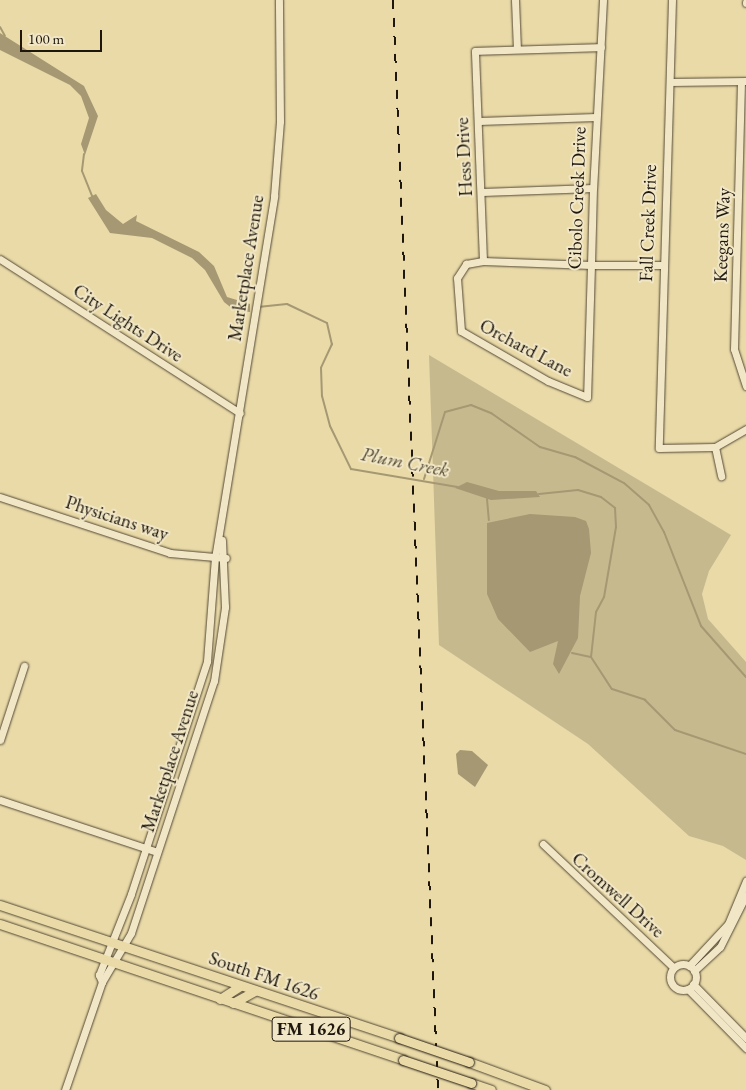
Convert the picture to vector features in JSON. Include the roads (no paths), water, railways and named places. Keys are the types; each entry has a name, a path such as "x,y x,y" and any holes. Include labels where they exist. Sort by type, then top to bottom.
{"main road":[{"name":"South FM 1626","path":"0,905 399,1038 544,1090"},
{"name":"South FM 1626","path":"0,924 116,965 491,1090"},
{"path":"220,999 240,986"},
{"path":"233,1003 255,991"}],"street":[{"name":"Marketplace Avenue","path":"65,1090 102,982 104,960 113,942 207,661 215,558 221,540 260,292 280,121 279,0"},
{"path":"514,0 517,49 601,47"},
{"name":"Cibolo Creek Drive","path":"587,397 593,188 603,0"},
{"name":"Fall Creek Drive","path":"672,0 658,448 715,446"},
{"name":"Hess Drive","path":"483,261 482,192 475,51 517,49"},
{"path":"670,82 744,81"},
{"name":"Keegans Way","path":"744,81 743,188 734,349 746,386"},
{"path":"479,121 596,117"},
{"path":"482,192 593,188"},
{"name":"City Lights Drive","path":"0,259 240,413"},
{"path":"483,261 591,265 663,265"},
{"name":"Orchard Lane","path":"483,261 466,264 457,278 461,331 548,381 587,397"},
{"path":"722,476 715,446 746,429"},
{"name":"Physicians way","path":"0,497 170,553 226,558"},
{"name":"Marketplace Avenue","path":"102,982 116,965 125,946 219,662 226,558 221,540"},
{"path":"0,740 24,666"},
{"path":"0,800 156,852"},
{"name":"Cromwell Drive","path":"543,844 674,968"},
{"path":"746,881 728,924 692,969 690,986 746,1048"},
{"path":"746,895 720,947 692,969 674,968 672,983 690,986 746,1038"}],"waterway":[{"name":"Plum Creek","path":"0,27 5,36"},
{"name":"Plum Creek","path":"84,154 82,171 92,196"},
{"name":"Plum Creek","path":"258,307 287,304 327,323 332,344 321,368 322,396 330,426 351,469 457,487"},
{"path":"424,479 445,412 471,405 491,413 540,447 575,457 624,483 649,505 664,532 701,626 746,677"},
{"name":"Plum Creek","path":"539,494 578,490 601,497 615,508 616,527 604,597 596,612 591,657 612,689 645,700 675,730 746,754"},
{"path":"487,499 489,520"},
{"path":"572,653 591,657"}],"railway":[{"path":"393,0 438,1090"}]}
